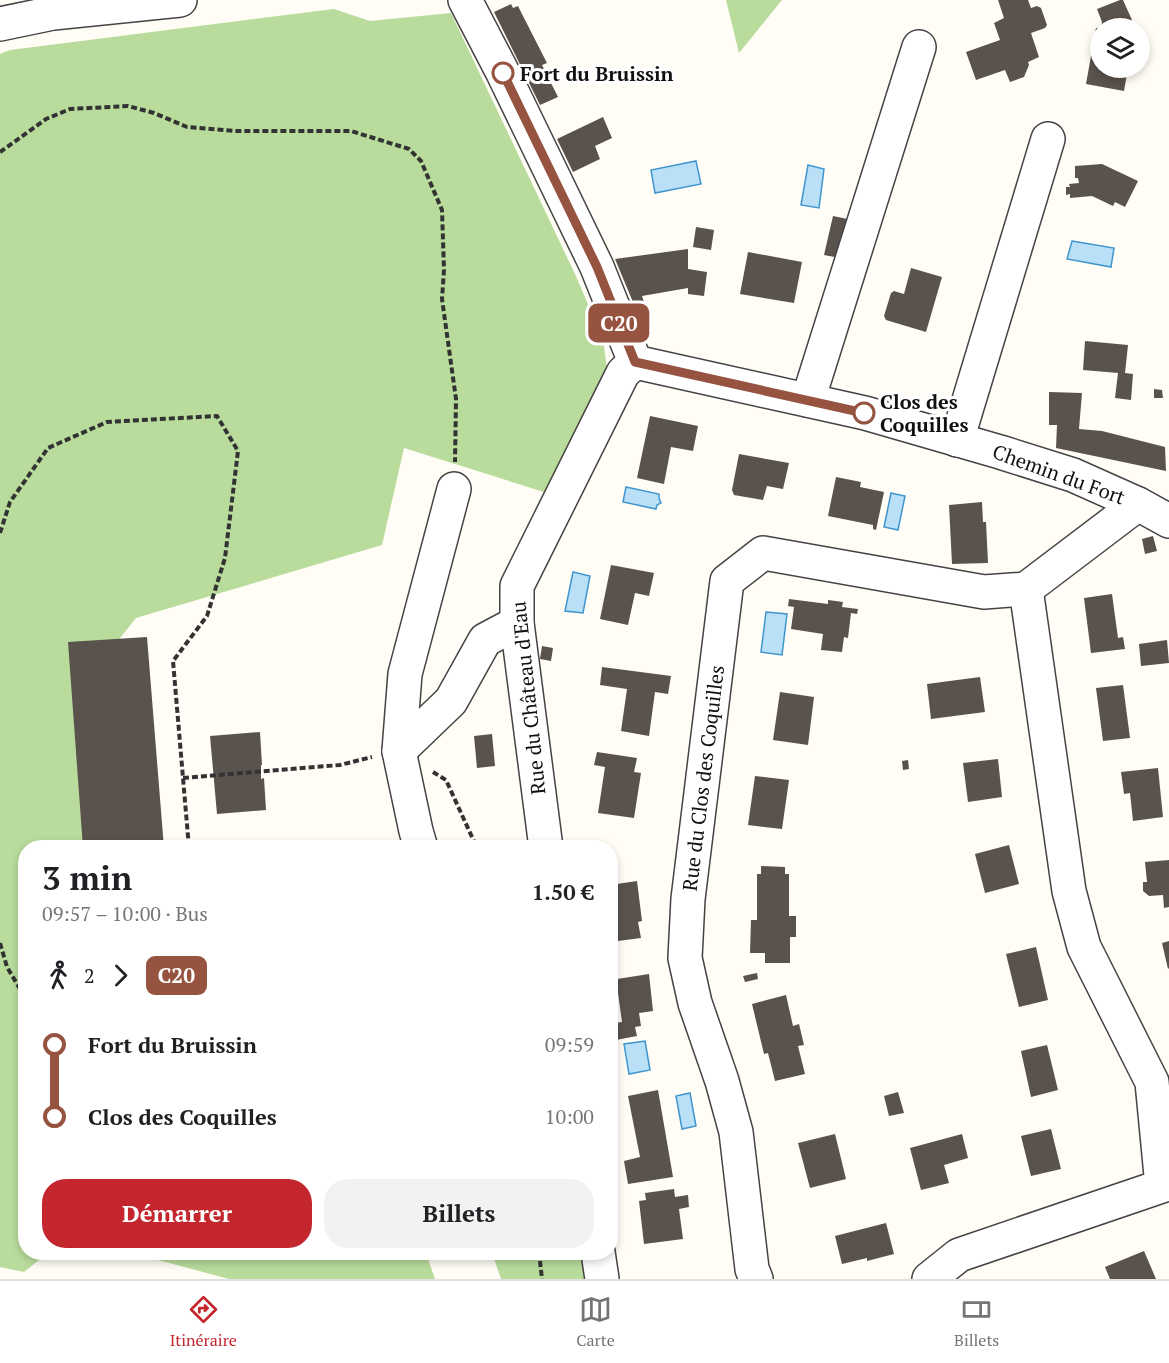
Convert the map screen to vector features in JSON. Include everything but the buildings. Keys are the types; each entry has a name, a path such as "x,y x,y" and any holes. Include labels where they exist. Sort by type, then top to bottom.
{"street":[{"path":"0,23 53,13 180,0"},
{"path":"465,0 597,267 635,362"},
{"path":"808,400 919,47"},
{"path":"957,440 1048,139"},
{"name":"Chemin du Fort","path":"635,362 865,413 957,440 1073,475 1138,504 1169,521"},
{"name":"Rue du Château d'Eau","path":"545,840 517,623 517,586 623,373 635,362"},
{"path":"419,840 399,751 405,674 454,489"},
{"path":"929,1279 959,1255 1162,1186 1152,1082 1084,947 1069,891 1026,589 1138,504"},
{"name":"Rue du Clos des Coquilles","path":"756,1279 752,1269 736,1132 722,1081 695,1003 685,958 688,899 727,581 763,553 984,592 1026,589"},
{"path":"399,751 451,701 485,640 517,623"},
{"path":"599,1260 602,1279"}],"path":[{"path":"0,152 46,119 70,109 128,106 154,113 187,127 236,131 351,131 409,149 421,160 442,210 444,270 442,299 456,399 454,489"},
{"path":"0,533 10,502 48,448 107,422 217,416 238,451 225,558 207,616 173,661 188,840"},
{"path":"399,751 446,780 473,840"},
{"path":"183,778 340,765"},
{"path":"0,943 7,967 18,986"},
{"path":"540,1260 542,1279"}],"green space":[{"path":"726,0 782,0 739,53"},
{"path":"334,9 370,21 451,13 575,274 603,339 608,376 547,493 404,448 382,545 136,618 86,681 113,840 18,840 18,1260 39,1260 24,1272 0,1267 0,54 10,50"},
{"path":"158,1260 428,1260 435,1279 229,1279"},
{"path":"494,1260 589,1260 592,1279 501,1279"}],"water":[{"path":"696,161 701,184 655,193 651,170"},
{"path":"808,165 824,169 819,208 801,205"},
{"path":"1072,241 1114,248 1111,267 1067,259"},
{"path":"626,487 659,494 661,503 656,509 623,502"},
{"path":"891,493 905,496 898,530 884,527"},
{"path":"573,572 590,576 583,613 565,611"},
{"path":"766,612 787,614 782,655 761,652"},
{"path":"645,1041 650,1070 629,1074 624,1044"},
{"path":"690,1093 696,1126 682,1129 676,1096"}],"bus line":[{"name":"C20","path":"503,73 597,267 635,362 864,413"}],"place":[{"name":"Fort du Bruissin","path":"503,73"},
{"name":"Clos des Coquilles","path":"864,413"}]}
